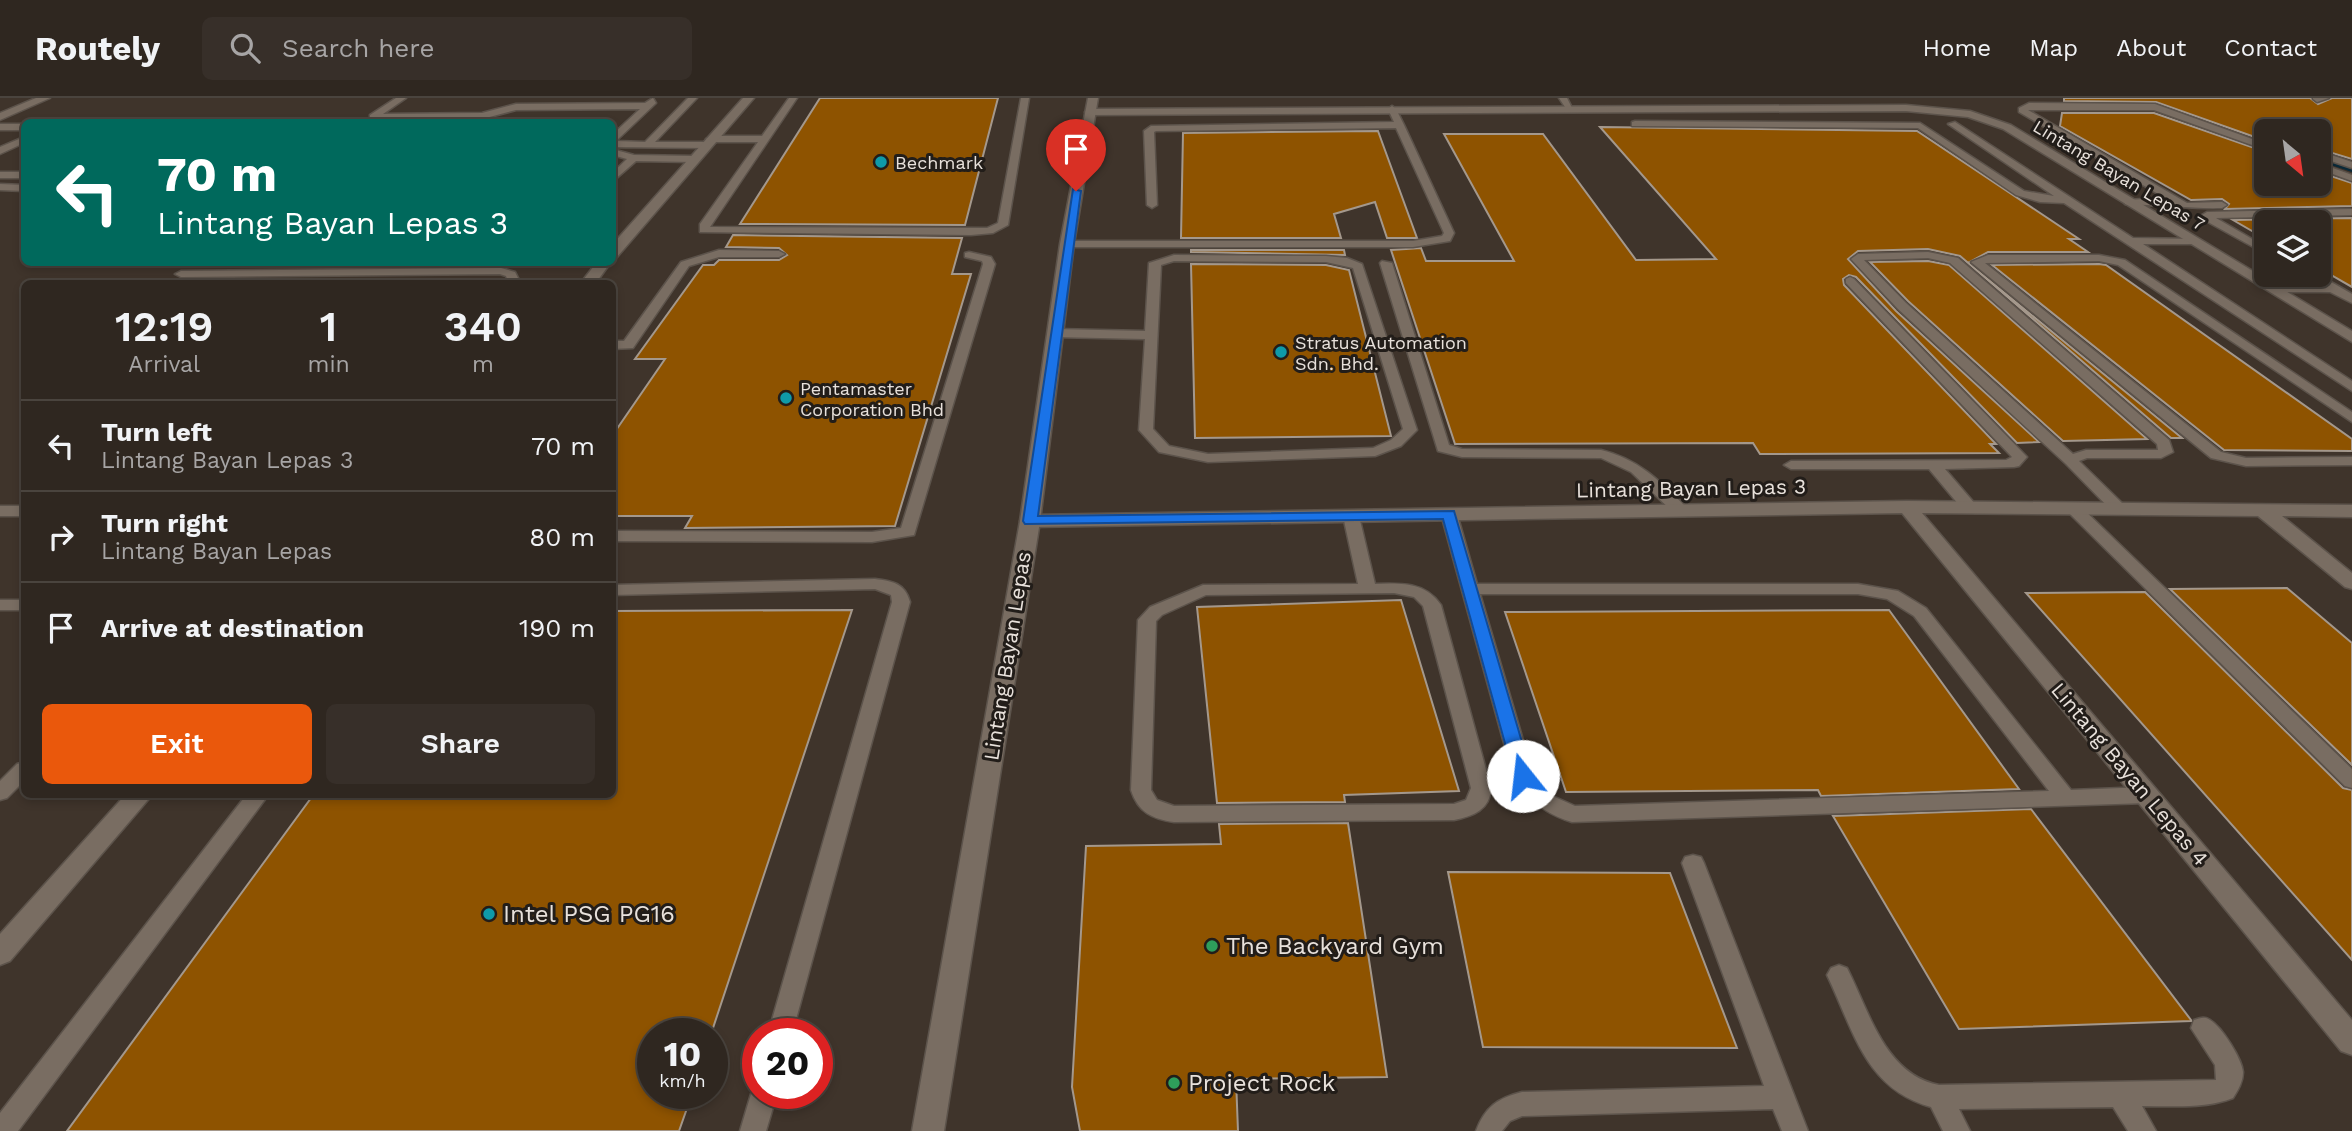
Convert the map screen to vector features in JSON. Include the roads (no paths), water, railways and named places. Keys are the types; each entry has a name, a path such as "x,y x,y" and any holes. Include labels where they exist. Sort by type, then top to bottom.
{"street":[{"path":"0,120 45,98"},
{"path":"616,249 749,98"},
{"name":"Lintang Bayan Lepas 7","path":"1092,105 1392,108 1566,103 1906,108 1970,114 2007,127 2352,337"},
{"name":"Lintang Bayan Lepas","path":"928,1131 1030,521 1067,244 1092,105"},
{"path":"590,280 602,266"},
{"name":"Lintang Bayan Lepas 3","path":"1030,521 1908,507 2352,511"},
{"name":"Lintang Bayan Lepas 4","path":"1908,507 2352,1042"},
{"path":"2264,510 2352,583"},
{"path":"0,953 137,798"}],"lane":[{"path":"370,119 402,98"},
{"path":"616,138 657,98"},
{"path":"648,144 693,98"},
{"path":"793,98 705,224 704,230 989,230 1003,225 1025,98"},
{"path":"2152,98 2254,132"},
{"path":"396,119 482,116 516,107 648,106"},
{"path":"2254,143 2155,107 2029,106 2022,110 2185,206 2352,204"},
{"path":"1067,244 1437,243 1446,239 1449,233 1392,108"},
{"path":"0,120 21,126"},
{"path":"1635,124 1910,124 1926,128 2020,194 2040,199 2066,200"},
{"path":"1952,124 2352,387"},
{"path":"1152,205 1149,131 1154,128 1400,125"},
{"path":"0,135 21,137"},
{"path":"616,142 648,144 763,138"},
{"path":"0,151 21,139"},
{"path":"616,153 634,158 693,159"},
{"path":"616,175 634,158"},
{"path":"2331,158 2352,165"},
{"path":"2331,170 2352,178"},
{"path":"0,174 21,175"},
{"path":"0,187 21,188"},
{"path":"2129,202 2177,201"},
{"path":"2331,212 2352,212"},
{"path":"2254,214 2207,215 2254,244"},
{"path":"2131,241 2193,241"},
{"path":"616,345 628,345 685,264 693,259 719,254 779,254"},
{"path":"616,536 872,537 908,531 989,264 987,259 969,255"},
{"path":"2072,461 2078,455 2154,455 2166,452 2167,448 1954,260 1928,255 1858,257 1902,306 2072,461 2119,509"},
{"path":"1282,258 1347,261 1358,266 1410,430 1396,443 1375,452 1208,457 1164,449 1146,430 1149,335 1155,263 1162,260 1282,258"},
{"path":"2352,418 2121,262 2085,258 1989,258 1977,262 2216,454 2246,462 2352,461"},
{"path":"1387,263 1443,448 1462,453 1601,454 1622,458 1638,468 1680,510"},
{"path":"181,274 501,271 511,274 513,280"},
{"path":"1791,465 2006,464 2014,463 2020,457 1850,281"},
{"path":"2272,288 2333,288 2352,299"},
{"path":"1055,333 1149,335"},
{"path":"2273,364 2318,364"},
{"path":"1933,465 1970,508"},
{"path":"2074,509 2352,782"},
{"path":"0,511 21,511"},
{"path":"1449,514 1523,776 1541,799 1572,814 2147,795"},
{"path":"1351,516 1367,589"},
{"path":"616,590 874,584 890,586 899,593 901,602 784,1018"},
{"path":"1367,589 1412,590 1429,599 1433,605 1481,788 1481,797 1476,805 1454,812 1174,814 1161,813 1150,807 1141,790 1146,625 1150,615 1203,590 1367,589"},
{"path":"1469,589 1858,589 1892,595 1920,612 2065,797"},
{"path":"0,605 21,605"},
{"path":"0,793 21,772"},
{"path":"2,1131 256,798"},
{"path":"1693,863 1795,1131"},
{"path":"1839,975 1881,1062 1891,1075 1906,1087 1939,1097 2120,1095 2224,1090 2231,1082 2231,1070 2203,1028"},
{"path":"2120,1095 2143,1131"},
{"path":"1489,1131 1496,1116 1507,1107 1522,1104 1781,1097"},
{"path":"1939,1097 1957,1131"},
{"path":"753,1131 760,1109"}],"waterway":[{"path":"2331,162 2352,169"}],"place":[{"name":"Bechmark","path":"881,162"},
{"name":"Stratus Automation Sdn. Bhd.","path":"1281,352"},
{"name":"Pentamaster Corporation Bhd","path":"786,398"},
{"name":"Intel PSG PG16","path":"489,914"},
{"name":"The Backyard Gym","path":"1212,946"},
{"name":"Project Rock","path":"1174,1083"}]}
